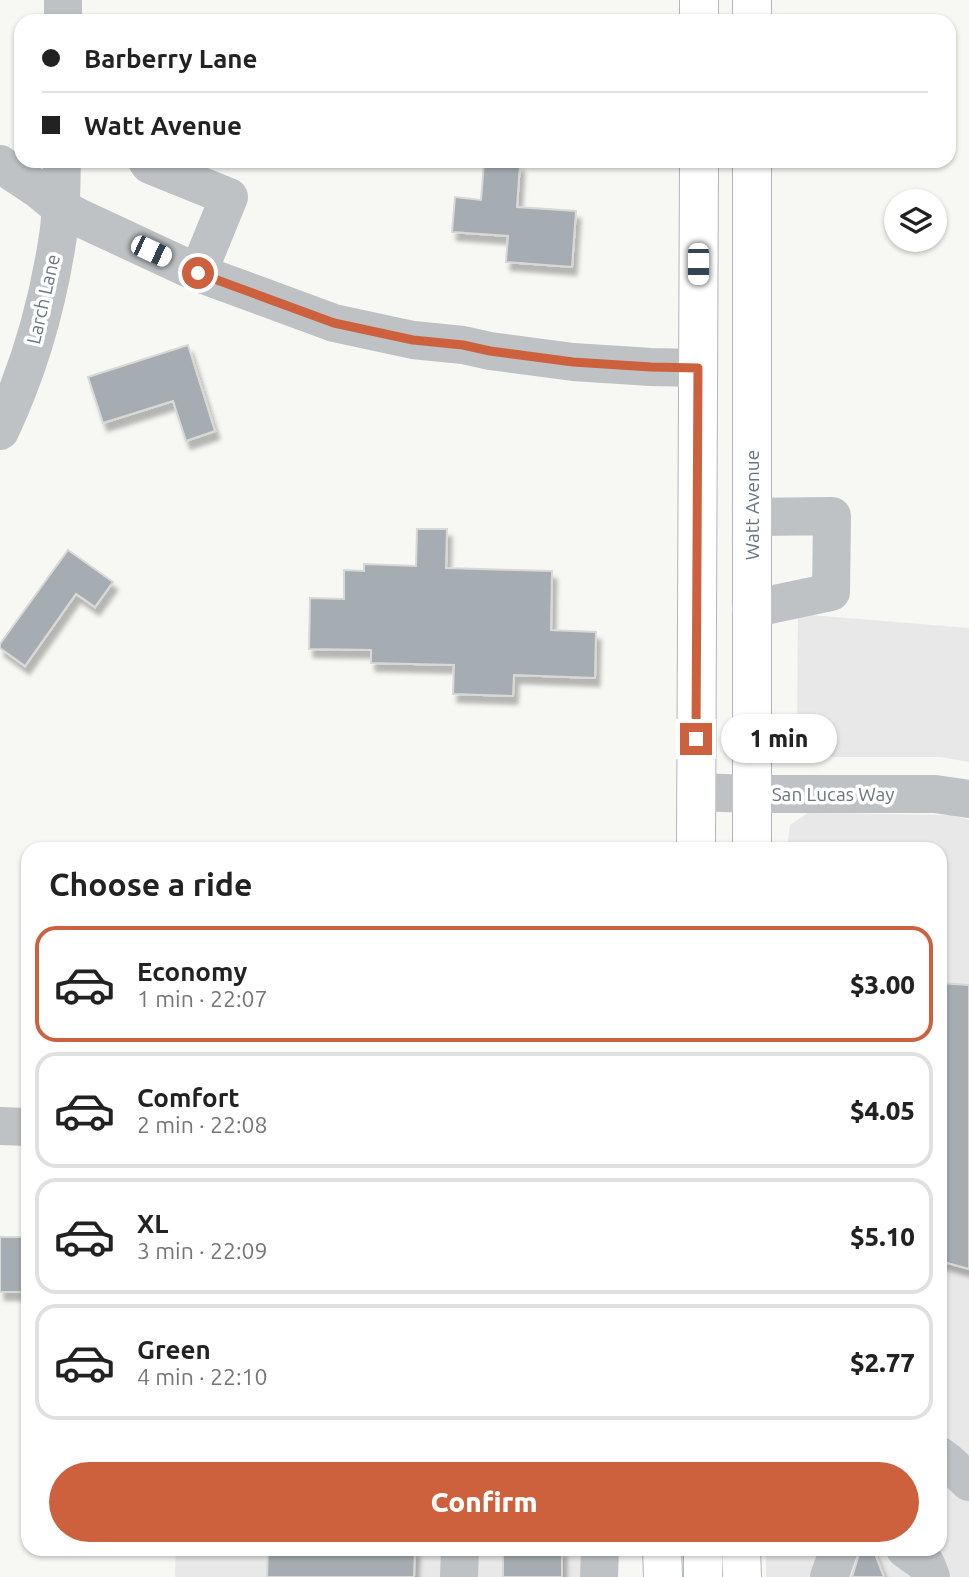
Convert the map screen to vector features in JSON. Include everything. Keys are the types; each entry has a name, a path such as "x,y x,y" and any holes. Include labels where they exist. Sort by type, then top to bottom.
{"main road":[{"path":"696,842 699,168"},
{"name":"Watt Avenue","path":"752,168 752,842"},
{"path":"662,1556 663,1577"},
{"path":"703,1556 703,1577"},
{"path":"741,1556 742,1577"}],"street":[{"path":"0,164 61,208 198,273 334,323 413,340 573,362 698,368"},
{"name":"Larch Lane","path":"0,431 26,367 45,303 58,235 62,168"},
{"path":"157,168 229,197 198,273"},
{"path":"751,609 831,592 832,516 752,517"},
{"name":"San Lucas Way","path":"696,792 936,794 969,799"},
{"path":"0,1126 21,1127"},
{"path":"947,1462 969,1482"},
{"path":"459,1577 460,1556"},
{"path":"599,1577 600,1556"},
{"path":"829,1577 836,1556"},
{"path":"915,1556 926,1564 931,1577"}],"shaded area":[{"path":"798,614 969,628 969,762 941,757 819,757 803,754 797,742"},
{"path":"808,813 952,815 969,820 969,1577 766,1577 766,1556 947,1556 947,842 788,842 790,825"},
{"path":"176,1556 615,1556 615,1577 175,1577"}],"building":[{"path":"484,168 520,168 517,207 576,211 572,267 506,262 508,236 452,232 455,197 481,200"},
{"path":"188,345 215,431 186,441 173,401 103,423 88,377"},
{"path":"417,529 447,529 446,568 552,571 551,630 596,632 595,678 514,675 513,696 453,694 454,665 371,663 371,650 309,649 310,598 344,599 344,570 364,571 364,564 416,566"},
{"path":"68,550 113,582 95,607 76,594 25,666 0,648 0,644"},
{"path":"947,983 969,985 969,1269 947,1263"},
{"path":"0,1237 21,1237 21,1292 0,1292"},
{"path":"268,1556 415,1556 414,1577 267,1577"},
{"path":"503,1556 562,1556 562,1577 503,1577"},
{"path":"858,1556 876,1556 884,1577 852,1577"}],"route":[{"path":"198,273 334,323 413,340 573,362 698,368 696,739"}]}
